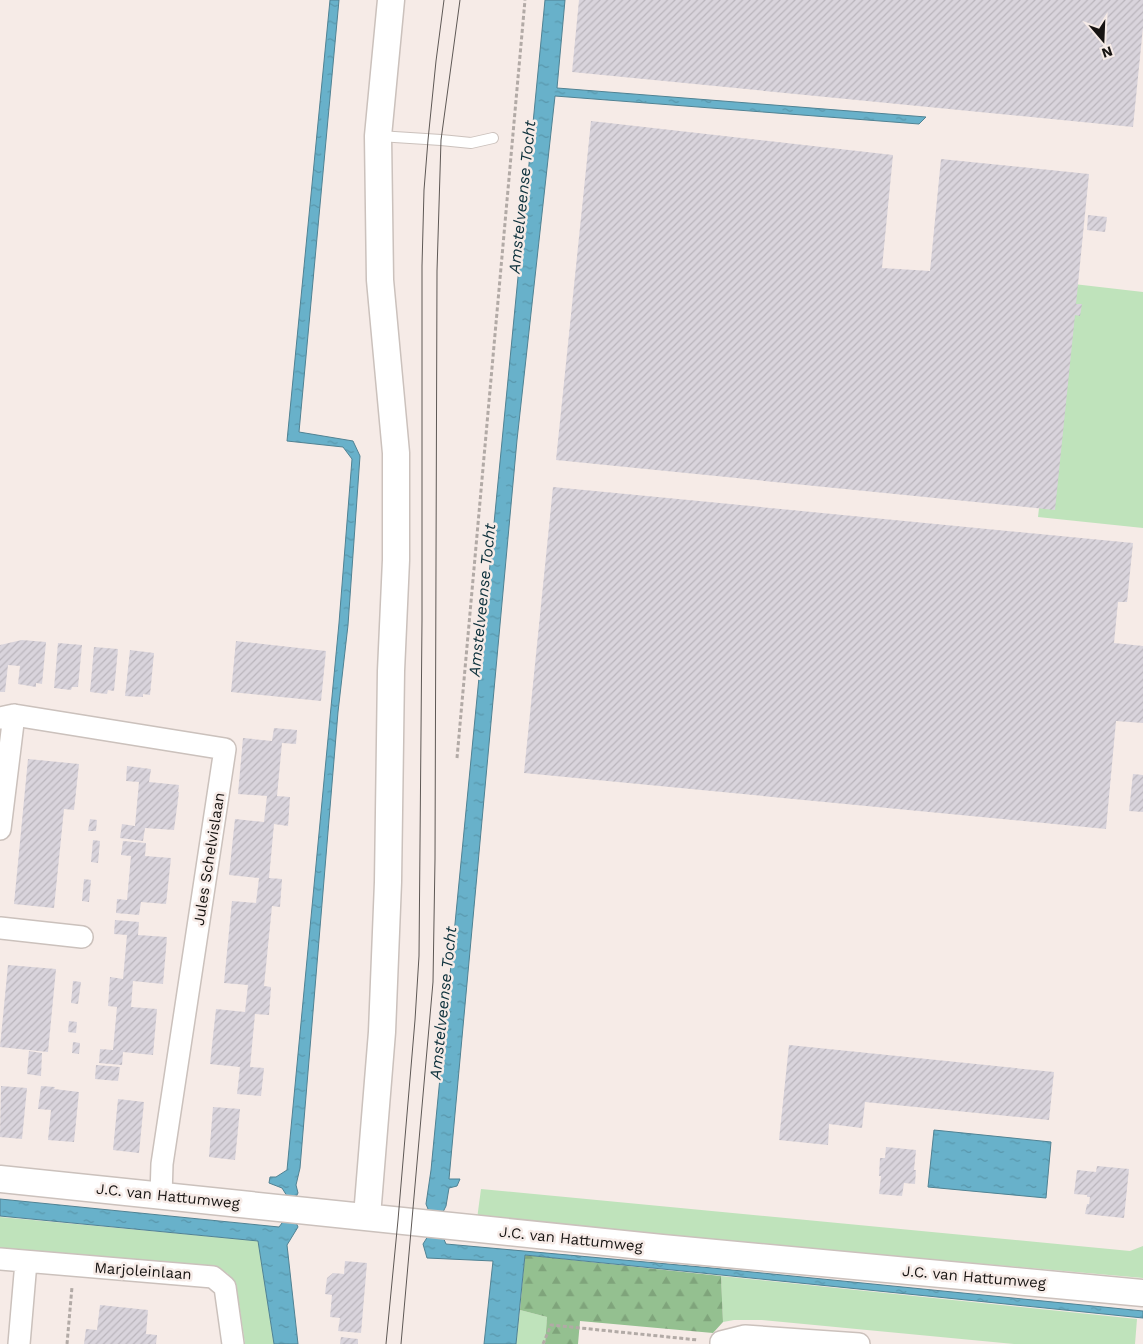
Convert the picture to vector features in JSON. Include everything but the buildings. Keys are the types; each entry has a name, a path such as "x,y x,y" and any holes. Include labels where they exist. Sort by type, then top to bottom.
{"street":[{"path":"367,1216 382,1032 388,882 391,671 396,560 396,453 380,280 378,136 391,0"},
{"path":"0,829 7,716"},
{"name":"Jules Schelvislaan","path":"7,716 225,749 162,1164 161,1196"},
{"path":"0,928 82,937"},
{"name":"J.C. van Hattumweg","path":"0,1179 652,1247 1143,1293"},
{"name":"Marjoleinlaan","path":"0,1259 213,1277 224,1287 233,1344"},
{"path":"19,1344 26,1262"},
{"path":"721,1343 745,1336 859,1344"}],"lane":[{"path":"378,136 471,143 493,138"}],"path":[{"path":"457,758 525,0"},
{"path":"67,1344 74,1266"},
{"path":"62,1289 72,1290"},
{"path":"543,1344 551,1325 721,1343"},
{"path":"685,1344 686,1339"}],"green space":[{"path":"1065,283 1143,292 1143,528 1038,517"},
{"path":"481,1189 1130,1251 1143,1246 1143,1278 477,1219"},
{"path":"0,1217 258,1241 274,1344 245,1344 236,1285 227,1273 0,1249"},
{"path":"525,1255 721,1276 723,1322 713,1333 580,1321 578,1344 545,1344 547,1317 520,1310"},
{"path":"721,1276 1137,1319 1135,1344 1014,1344 762,1320 723,1322"},
{"path":"520,1310 547,1317 545,1344 516,1344"}],"water":[{"path":"330,0 339,0 299,432 353,441 360,456 348,625 338,712 300,1168 296,1185 298,1193 296,1197 287,1196 282,1188 269,1183 270,1177 276,1177 287,1170 339,623 352,459 343,447 287,441"},
{"path":"545,0 565,0 557,88 926,117 919,124 555,96 517,440 449,1179 460,1179 457,1186 449,1188 446,1206 442,1214 430,1214 426,1204 431,1170"},
{"path":"934,1130 1051,1142 1046,1198 928,1187"},
{"path":"0,1199 279,1227 285,1219 295,1220 298,1227 287,1245 298,1344 274,1344 258,1241 0,1216"},
{"path":"428,1236 443,1237 446,1244 712,1268 1143,1311 1143,1318 525,1255 516,1344 484,1344 493,1261 427,1258 423,1244"}],"tram line":[{"path":"386,1344 419,956 422,620 422,266 424,190 428,140 444,0"},
{"path":"401,1344 433,982 437,271 441,140 460,0"}],"water label":[{"name":"Amstelveense Tocht","path":"522,197"},
{"name":"Amstelveense Tocht","path":"482,600"},
{"name":"Amstelveense Tocht","path":"443,1003"}]}
